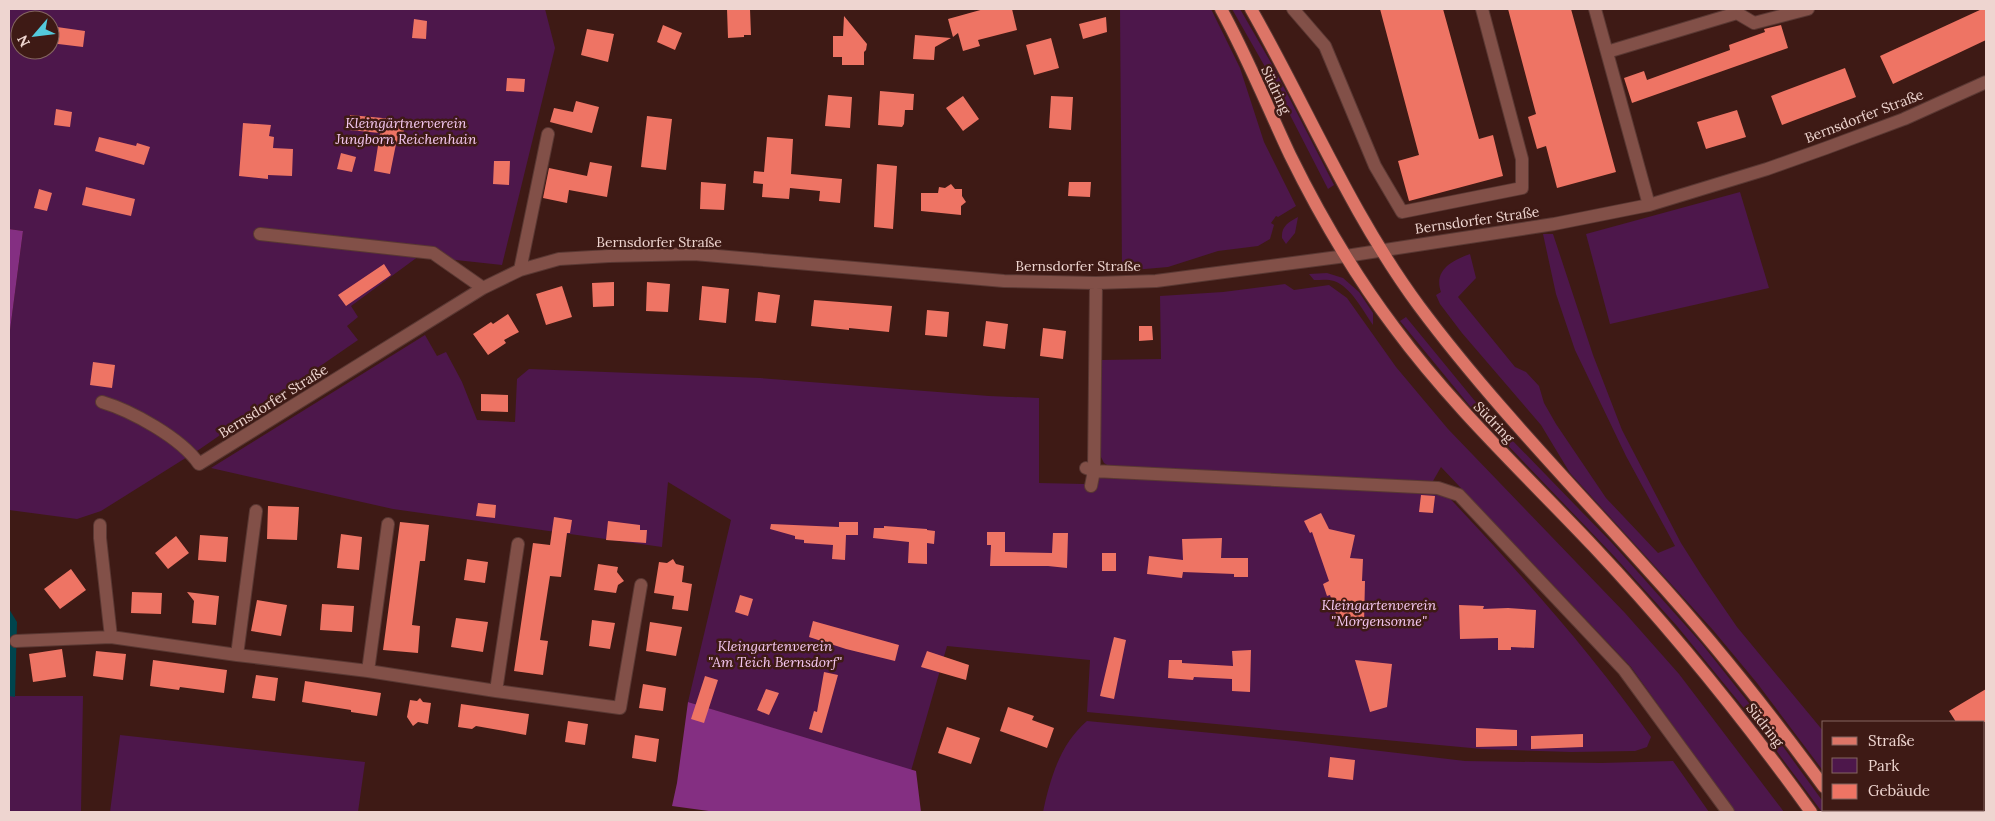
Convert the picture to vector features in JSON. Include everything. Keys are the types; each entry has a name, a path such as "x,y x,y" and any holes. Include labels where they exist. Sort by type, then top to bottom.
{"main road":[{"name":"Südring","path":"1221,9 1306,186 1346,256 1391,324 1434,379 1460,408 1596,549 1644,602 1720,691 1811,812"},
{"name":"Südring","path":"1251,9 1344,186 1382,250 1418,304 1448,343 1565,480 1712,642 1757,697 1822,784"}],"street":[{"path":"1293,9 1325,46 1375,166 1402,212 1522,188 1522,159 1482,9"},
{"path":"1595,9 1649,205"},
{"path":"1607,52 1737,11 1754,23 1808,9"},
{"name":"Bernsdorfer Straße","path":"102,402 123,408 150,424 192,454 199,464 483,288 520,270 559,259 694,254 1004,281 1096,283 1156,281 1346,256 1554,224 1649,205 1767,169 1826,148 1904,119 1986,82"},
{"path":"520,270 548,134"},
{"path":"260,234 433,253 483,288"},
{"path":"1091,486 1096,283"},
{"path":"1090,470 1438,488 1459,495 1624,670 1728,812"},
{"path":"236,655 256,511"},
{"path":"368,671 388,524"},
{"path":"100,525 111,637"},
{"path":"496,691 518,544"},
{"path":"16,641 111,637 368,671 620,708 641,585"}],"green space":[{"name":"Kleingärtnerverein Jungborn Reichenhain","path":"9,9 545,9 555,48 502,265 419,256 351,306 358,317 347,326 358,340 200,449 101,511 77,519 9,510 9,338 23,231 9,229"},
{"path":"1120,9 1211,9 1240,68 1264,142 1296,206 1278,217 1276,216 1271,223 1274,225 1270,239 1258,246 1218,251 1168,267 1122,271"},
{"path":"1232,9 1240,9 1274,68 1334,185 1328,189 1268,72"},
{"path":"1740,192 1769,288 1610,324 1586,234"},
{"path":"1298,217 1295,233 1286,244 1282,238 1284,227"},
{"path":"1543,234 1553,234 1593,355 1622,430 1681,543 1702,576 1737,627 1822,730 1822,769 1757,683 1713,630 1570,473 1541,425 1462,333 1440,304 1436,295 1441,292 1440,278 1446,267 1457,259 1470,254 1476,278 1458,297 1515,367 1526,372 1539,386 1544,403 1556,424 1606,498 1658,553 1675,546 1626,456 1575,350 1556,294"},
{"path":"1327,273 1343,278 1359,292 1373,313 1373,325 1346,288 1334,281 1314,280 1309,274"},
{"path":"1285,284 1294,290 1329,285 1347,298 1396,367 1448,429 1625,613 1679,674 1784,812 1735,812 1631,667 1441,467 1433,481 1384,479 1369,482 1112,468 1104,463 1100,455 1101,360 1161,359 1160,296 1223,292"},
{"path":"1406,317 1479,406 1612,543 1702,644 1779,741 1822,800 1822,811 1830,812 1822,812 1752,718 1677,626 1614,556 1469,405 1400,321"},
{"name":"Kleingartenverein \"Morgensonne\"","path":"425,335 437,356 446,352 462,382 477,420 515,422 517,379 529,369 760,378 989,396 1039,398 1039,483 1084,484 1099,478 1442,490 1577,641 1603,672 1651,737 1647,747 1635,751 1571,752 1482,749 1087,712 1090,660 947,646 911,771 688,702 731,520 668,482 662,547 393,509 211,468"},
{"path":"9,696 83,696 81,812 9,812"},
{"path":"1087,721 1296,741 1465,761 1601,763 1673,761 1709,812 1043,812 1049,787 1063,751"},
{"path":"120,735 365,762 358,812 110,812"}],"shaded area":[{"path":"9,229 23,231 9,338"},
{"path":"688,702 916,771 921,812 716,812 672,806"}],"water":[{"path":"9,609 17,622 15,697 9,696"}],"building":[{"path":"727,9 750,9 751,35 728,38"},
{"path":"984,9 1012,9 1017,30 978,40 980,46 963,51 958,33 953,37 948,19"},
{"path":"1380,9 1443,9 1479,139 1493,135 1503,176 1409,201 1398,161 1419,155"},
{"path":"1508,9 1571,9 1616,172 1557,188 1546,146 1537,149 1528,117 1536,114"},
{"path":"1982,9 1986,9 1986,40 1893,84 1880,56"},
{"path":"844,16 867,44 864,52 864,65 842,65 842,57 833,57 833,36 843,36"},
{"path":"1106,17 1107,32 1083,39 1079,24"},
{"path":"414,19 427,21 426,39 412,38"},
{"path":"663,25 682,33 675,50 657,42"},
{"path":"1781,25 1788,48 1632,103 1624,78 1644,71 1647,80 1730,50 1729,45 1765,32 1764,29"},
{"path":"60,27 85,31 83,47 60,44"},
{"path":"587,29 614,34 608,62 581,55"},
{"path":"915,35 951,38 935,47 934,60 913,59"},
{"path":"1051,38 1059,68 1034,75 1026,45"},
{"path":"1845,68 1856,97 1782,125 1771,96"},
{"path":"507,78 525,79 524,92 506,91"},
{"path":"880,91 914,94 913,110 905,110 902,127 878,125"},
{"path":"828,95 852,97 850,128 825,126"},
{"path":"963,96 979,119 963,131 946,108"},
{"path":"1051,96 1073,97 1071,130 1049,128"},
{"path":"576,101 599,107 592,133 550,122 554,108 573,112"},
{"path":"56,109 72,112 70,127 54,125"},
{"path":"1737,110 1746,137 1706,149 1697,122"},
{"path":"350,115 404,120 403,145 396,144 390,174 374,171 380,133 349,130"},
{"path":"647,116 672,119 666,170 641,167"},
{"path":"243,123 271,125 269,136 274,137 273,148 293,149 292,176 268,175 268,179 239,176"},
{"path":"99,137 136,146 137,143 150,147 144,165 95,151"},
{"path":"767,137 793,139 791,174 842,179 840,203 819,201 820,191 790,188 789,199 762,197 763,184 753,183 754,171 764,172"},
{"path":"341,153 356,157 352,172 337,169"},
{"path":"494,161 510,161 509,185 493,184"},
{"path":"590,162 612,166 607,197 569,190 567,203 543,198 549,168 587,176"},
{"path":"877,164 897,166 893,229 874,227"},
{"path":"701,182 726,184 724,210 700,209"},
{"path":"1069,182 1091,182 1090,197 1068,196"},
{"path":"951,184 955,189 962,189 962,196 966,202 961,206 961,215 921,211 921,193 938,193 939,187 945,188"},
{"path":"86,187 135,199 131,216 82,205"},
{"path":"39,189 52,193 47,211 34,208"},
{"path":"384,264 391,275 346,306 338,295"},
{"path":"614,282 614,306 593,307 592,283"},
{"path":"647,282 670,284 668,312 646,311"},
{"path":"562,286 572,317 546,325 536,294"},
{"path":"702,286 729,289 726,323 699,320"},
{"path":"758,292 780,295 776,323 755,321"},
{"path":"814,300 892,306 889,332 811,326"},
{"path":"927,310 949,312 947,337 925,335"},
{"path":"508,314 519,332 504,340 506,343 488,355 473,334"},
{"path":"986,321 1008,324 1005,349 983,346"},
{"path":"1139,326 1152,326 1153,340 1139,341"},
{"path":"1043,328 1066,331 1063,359 1040,356"},
{"path":"93,362 115,365 112,388 90,385"},
{"path":"481,394 508,395 508,412 481,411"},
{"path":"1421,495 1435,496 1433,513 1419,512"},
{"path":"478,503 496,505 495,518 476,516"},
{"path":"268,506 299,507 297,540 267,539"},
{"path":"1321,513 1329,529 1355,535 1350,558 1363,559 1362,581 1365,581 1364,624 1355,621 1340,626 1330,595 1327,596 1323,584 1329,581 1312,532 1310,533 1304,521"},
{"path":"554,517 572,520 570,533 567,533 561,577 550,576 540,640 548,641 543,675 514,671 533,543 550,545"},
{"path":"608,521 640,525 640,530 647,530 646,543 606,540"},
{"path":"400,522 429,525 425,561 420,561 412,625 420,626 418,653 383,650"},
{"path":"839,522 858,522 858,535 846,535 845,560 832,559 833,545 804,543 804,540 795,539 795,536 770,529 771,524 839,527"},
{"path":"884,526 935,531 934,544 927,543 927,564 908,563 909,542 873,538 874,528 884,528"},
{"path":"987,532 1005,532 1005,552 1052,553 1053,533 1068,533 1067,568 1048,566 990,566 991,545 987,545"},
{"path":"341,534 362,537 359,570 337,568"},
{"path":"200,535 228,537 226,562 198,560"},
{"path":"176,536 189,553 168,569 155,553"},
{"path":"1222,538 1221,558 1248,558 1248,577 1234,577 1234,574 1183,572 1182,578 1147,574 1149,556 1183,560 1182,539"},
{"path":"1102,553 1116,553 1116,571 1102,571"},
{"path":"467,559 488,562 485,583 464,580"},
{"path":"673,559 676,564 684,566 682,582 692,584 688,611 672,609 674,596 654,593 659,562 667,563"},
{"path":"598,564 618,567 617,572 624,581 618,585 616,593 594,590"},
{"path":"71,569 86,590 60,609 44,589"},
{"path":"132,592 162,593 161,614 131,613"},
{"path":"187,592 219,596 216,625 192,623 194,601"},
{"path":"740,595 753,599 748,616 735,612"},
{"path":"257,600 287,605 281,636 251,631"},
{"path":"322,604 354,606 352,632 320,630"},
{"path":"1459,605 1484,606 1483,609 1536,610 1534,648 1511,647 1511,650 1498,650 1498,638 1460,639"},
{"path":"456,618 488,622 483,652 451,647"},
{"path":"592,620 615,623 610,649 589,646"},
{"path":"813,621 899,645 895,661 846,649 809,637"},
{"path":"650,622 682,627 676,656 646,651"},
{"path":"1114,637 1126,640 1114,699 1100,696"},
{"path":"62,649 66,677 33,682 29,654"},
{"path":"1251,650 1250,692 1232,691 1232,679 1194,677 1193,680 1168,678 1169,660 1182,660 1182,663 1233,666 1232,651"},
{"path":"96,651 126,654 123,680 93,676"},
{"path":"927,651 969,665 966,680 921,667"},
{"path":"153,660 227,670 224,693 180,687 179,690 150,686"},
{"path":"1355,660 1392,664 1387,707 1370,712"},
{"path":"824,672 838,675 822,733 809,729 814,711 817,712"},
{"path":"256,675 278,678 275,701 252,698"},
{"path":"705,676 718,680 704,723 691,719"},
{"path":"305,681 381,693 377,716 302,702"},
{"path":"643,684 666,688 663,711 639,708"},
{"path":"766,689 779,693 769,715 757,710"},
{"path":"1986,689 1986,722 1955,721 1949,711"},
{"path":"420,698 423,702 431,703 428,724 418,722 413,726 407,717 410,700 417,701"},
{"path":"461,704 529,714 526,735 476,726 472,729 458,727"},
{"path":"1008,707 1034,716 1032,720 1054,728 1047,748 1000,731"},
{"path":"568,721 588,724 585,745 565,742"},
{"path":"947,727 980,738 971,764 938,753"},
{"path":"1476,728 1517,730 1517,746 1476,747"},
{"path":"1583,734 1583,747 1531,749 1531,736"},
{"path":"635,735 659,739 656,762 632,758"},
{"path":"1330,757 1355,760 1353,780 1328,777"}],"park label":[{"name":"Kleingartenverein \"Am Teich Bernsdorf\"","path":"775,654"}]}
